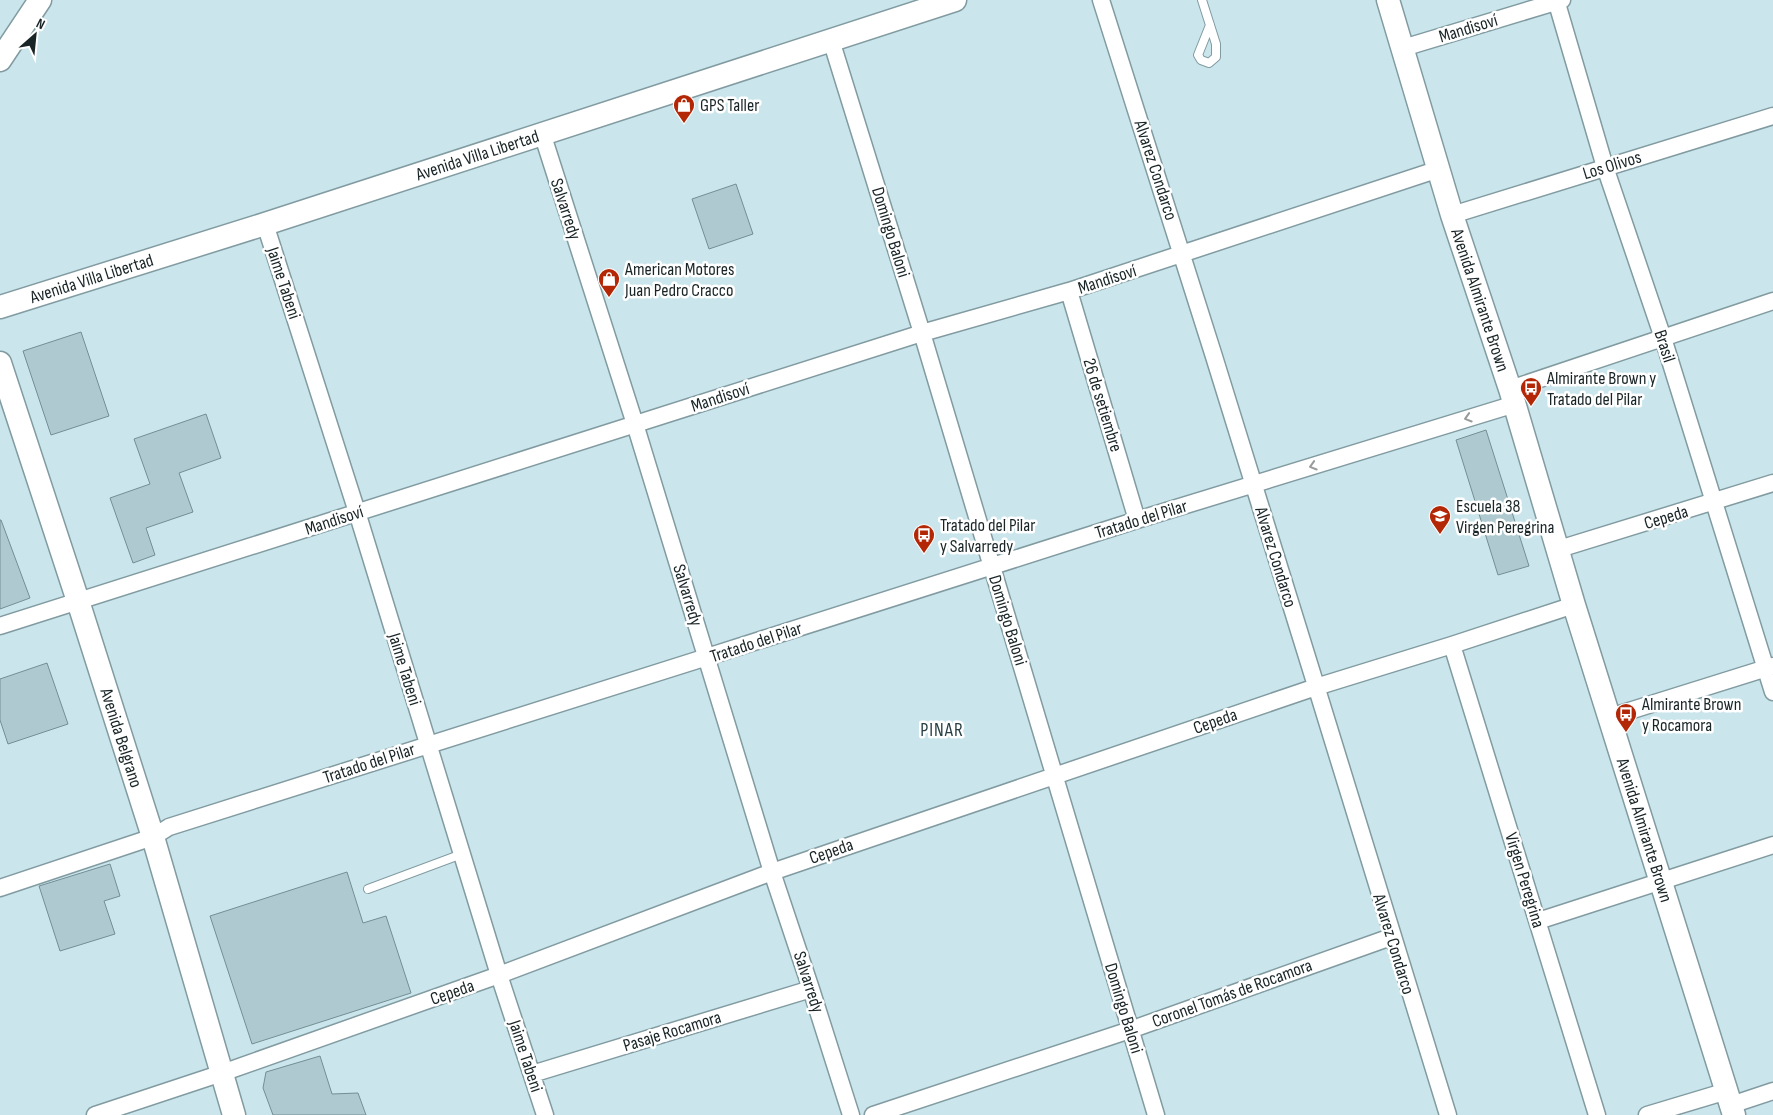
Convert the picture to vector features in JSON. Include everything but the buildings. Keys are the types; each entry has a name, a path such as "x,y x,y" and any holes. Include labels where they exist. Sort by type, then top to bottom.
{"main road":[{"path":"0,60 40,0"},
{"name":"Avenida Villa Libertad","path":"0,307 265,224 955,0"},
{"name":"Avenida Almirante Brown","path":"1388,0 1452,215 1512,397 1574,604 1730,1104"},
{"name":"Avenida Belgrano","path":"0,363 153,837 234,1115"}],"street":[{"name":"Alvarez Condarco","path":"1101,0 1182,254 1448,1115"},
{"name":"Mandisoví","path":"1403,48 1558,1"},
{"name":"Brasil","path":"1558,1 1605,167 1769,667 1773,692"},
{"name":"Domingo Baloni","path":"831,40 922,333 1156,1115"},
{"name":"Los Olivos","path":"1452,215 1773,116"},
{"name":"Salvarredy","path":"542,133 635,424 772,872 851,1115"},
{"name":"Mandisoví","path":"0,626 922,333 1069,291 1439,169"},
{"name":"Jaime Tabeni","path":"265,224 357,512 499,975 545,1115"},
{"name":"26 de setiembre","path":"1069,291 1137,520"},
{"name":"Tratado del Pilar","path":"0,888 153,837 169,827 1253,484 1512,397 1662,338 1773,301"},
{"name":"Cepeda","path":"1559,550 1773,483"},
{"name":"Cepeda","path":"94,1115 222,1073 499,975 772,872 1316,687 1452,645 1574,604"},
{"name":"Virgen Peregrina","path":"1452,645 1597,1115"},
{"path":"1610,717 1769,667"},
{"path":"1538,921 1773,845"},
{"name":"Coronel Tomás de Rocamora","path":"873,1115 1130,1030 1392,937"},
{"name":"Pasaje Rocamora","path":"532,1074 811,989"},
{"path":"1647,1115 1730,1104 1773,1091"}],"lane":[{"path":"1202,0 1210,25"},
{"path":"368,889 462,854"}],"place":[{"name":"GPS Taller","path":"684,124"},
{"name":"American Motores Juan Pedro Cracco","path":"609,298"},
{"name":"Almirante Brown y Tratado del Pilar","path":"1531,407"},
{"name":"Escuela 38 Virgen Peregrina","path":"1440,535"},
{"name":"Tratado del Pilar y Salvarredy","path":"924,554"},
{"name":"Almirante Brown y Rocamora","path":"1626,733"}],"district":[{"name":"PINAR","path":"942,729"}]}
